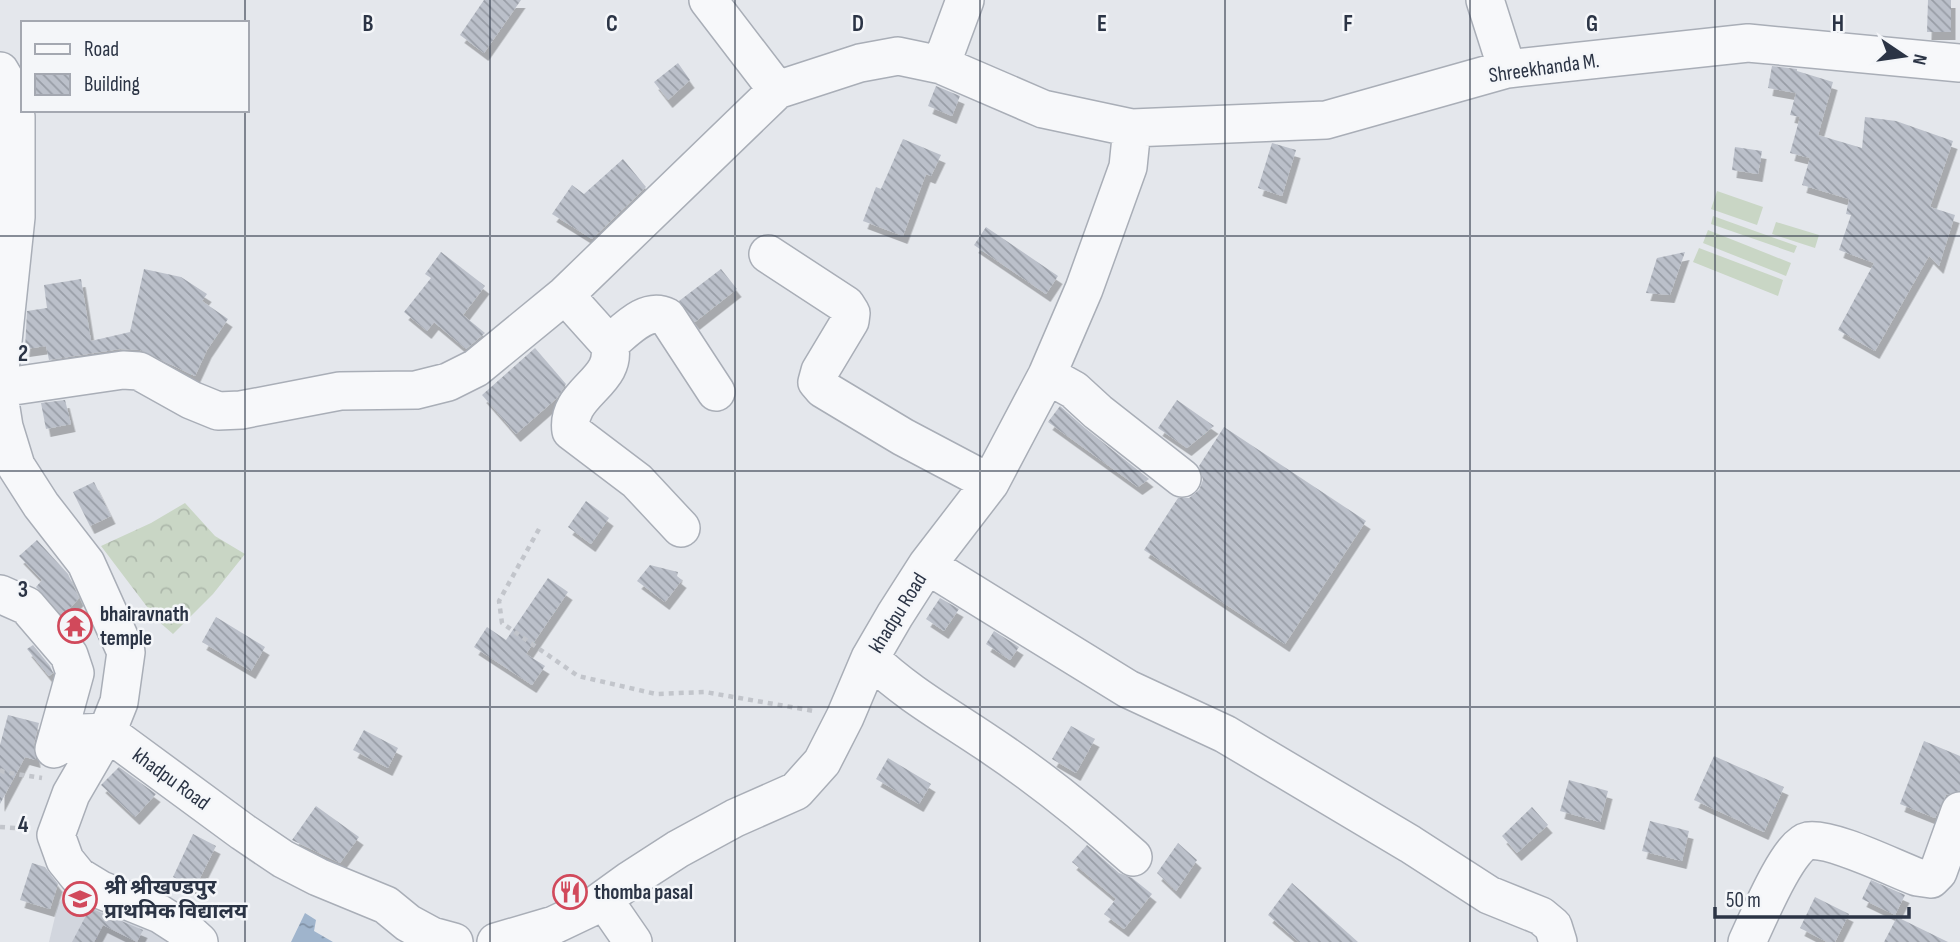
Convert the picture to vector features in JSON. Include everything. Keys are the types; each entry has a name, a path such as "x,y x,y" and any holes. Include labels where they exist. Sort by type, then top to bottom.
{"street":[{"path":"0,388 123,370 139,371 191,400 218,411 241,410 340,391 416,390 448,382 476,368 565,295 777,90 708,0"},
{"path":"940,65 965,0"},
{"path":"1485,0 1507,69"},
{"name":"Shreekhanda M.","path":"777,90 860,63 898,56 940,65 1043,109 1132,128 1326,120 1507,69 1748,43 1960,63"},
{"path":"0,71 7,83 16,117 16,217 0,370"},
{"name":"khadpu Road","path":"496,942 554,925 599,903 678,849 735,818 796,791 822,762 870,658 927,565 990,483 1047,374 1084,289 1128,167 1132,128"},
{"path":"768,254 846,305 851,313 850,321 820,371 817,382 822,389 903,437 990,483"},
{"path":"565,295 610,344 612,353 610,366 572,410 569,420 571,431 637,481 681,528"},
{"path":"610,344 648,314 659,313 667,317 716,392"},
{"path":"1047,374 1074,390 1182,478"},
{"path":"0,402 4,427 16,466 41,505 86,563 126,652 119,702 107,732 71,794 56,835 65,860 78,876 101,890 160,914 199,942"},
{"path":"927,565 1128,689 1225,734 1410,844 1489,895 1541,916 1553,926 1558,942"},
{"path":"0,594 27,606 69,655 75,673 54,749 82,733 107,732"},
{"path":"870,658 890,678 1066,799 1133,857"},
{"name":"khadpu Road","path":"107,732 243,832 290,863 386,905 408,923 432,936 454,942"},
{"path":"1747,942 1790,855 1806,841 1825,841 1917,877 1931,879 1938,872 1960,811"},
{"path":"581,942 599,903 633,942"}],"path":[{"path":"539,528 499,601 502,623 578,676 656,694 705,692 845,717"}],"shaded area":[{"path":"75,883 187,942 49,942 58,904"}],"green space":[{"path":"1717,191 1763,207 1757,225 1711,209"},
{"path":"1713,216 1797,246 1794,253 1711,224"},
{"path":"1776,222 1819,235 1815,248 1772,234"},
{"path":"1708,230 1791,263 1786,276 1703,243"},
{"path":"1699,248 1783,280 1778,296 1693,262"},
{"path":"185,503 215,536 245,554 213,594 173,634 157,620 101,546 151,523"}],"water":[{"path":"305,913 316,920 314,931 333,942 291,942"}],"building":[{"path":"484,0 521,0 484,53 460,35"},
{"path":"1928,0 1951,0 1951,32 1927,32"},
{"path":"678,63 690,80 668,100 654,82"},
{"path":"1772,66 1797,69 1833,82 1818,135 1862,148 1865,117 1896,121 1953,141 1930,207 1955,215 1939,266 1929,256 1875,351 1838,330 1874,263 1839,250 1851,215 1846,214 1849,199 1802,185 1810,158 1790,153 1800,117 1790,115 1796,93 1768,88"},
{"path":"936,86 960,96 952,116 928,106"},
{"path":"903,139 941,155 931,176 926,174 903,236 863,221 876,187 881,189"},
{"path":"1272,143 1296,150 1282,196 1258,188"},
{"path":"1735,147 1762,151 1758,174 1732,170"},
{"path":"623,159 646,187 592,239 552,214 572,185 584,194"},
{"path":"986,227 1058,276 1046,294 974,245"},
{"path":"441,252 485,286 463,315 485,333 466,349 434,322 427,331 404,312 431,278 425,274"},
{"path":"1685,252 1670,295 1646,293 1657,258"},
{"path":"144,269 181,277 207,294 202,301 228,319 207,350 195,376 140,350 120,349 49,360 46,346 25,349 27,311 47,308 44,285 81,279 91,341 130,332"},
{"path":"721,269 737,289 695,322 679,301"},
{"path":"535,348 566,384 557,398 516,434 482,395"},
{"path":"65,400 71,424 46,429 41,403"},
{"path":"1177,400 1214,426 1187,448 1158,428"},
{"path":"1060,406 1149,479 1138,487 1048,422"},
{"path":"1224,427 1366,521 1285,644 1144,550 1178,498 1189,498 1199,490 1203,480 1199,466"},
{"path":"94,482 111,516 90,526 73,492"},
{"path":"586,501 609,518 591,544 568,527"},
{"path":"37,540 68,574 79,598 63,616 36,587 42,580 19,556"},
{"path":"650,565 678,572 677,576 682,580 665,602 637,581"},
{"path":"548,578 568,592 526,654 545,666 532,685 474,647 487,627 506,640"},
{"path":"940,598 959,609 944,631 926,619"},
{"path":"216,617 265,647 251,671 202,642"},
{"path":"994,631 1019,647 1010,660 986,644"},
{"path":"33,645 50,666 53,673 49,676 27,649"},
{"path":"8,715 39,723 34,744 36,760 25,757 0,804 0,745"},
{"path":"1071,726 1095,739 1076,773 1052,759"},
{"path":"364,730 398,748 388,768 353,750"},
{"path":"1924,741 1960,756 1960,791 1946,795 1935,818 1900,804"},
{"path":"1714,756 1784,787 1764,832 1694,800"},
{"path":"888,758 931,784 919,804 876,779"},
{"path":"119,767 156,794 135,817 101,785"},
{"path":"1569,780 1608,791 1600,822 1560,811"},
{"path":"316,806 359,837 340,863 292,840"},
{"path":"1532,807 1548,825 1517,853 1502,836"},
{"path":"1650,821 1689,831 1682,861 1642,851"},
{"path":"193,834 216,846 195,888 173,877"},
{"path":"1178,843 1197,860 1176,891 1157,873"},
{"path":"1087,845 1119,873 1132,878 1152,894 1124,929 1104,914 1116,899 1072,862"},
{"path":"32,863 45,867 58,884 50,909 20,900"},
{"path":"1871,880 1905,895 1895,915 1862,899"},
{"path":"1292,883 1358,942 1299,942 1268,915"},
{"path":"1815,897 1849,914 1835,942 1827,942 1800,928"},
{"path":"90,908 143,930 137,942 103,925 94,942 72,942"},
{"path":"1897,917 1948,942 1884,942"}],"place":[{"name":"bhairavnath temple","path":"75,626"},
{"name":"thomba pasal","path":"570,892"},
{"name":"श्री श्रीखण्डपुर प्राथमिक विद्यालय","path":"80,899"}]}
